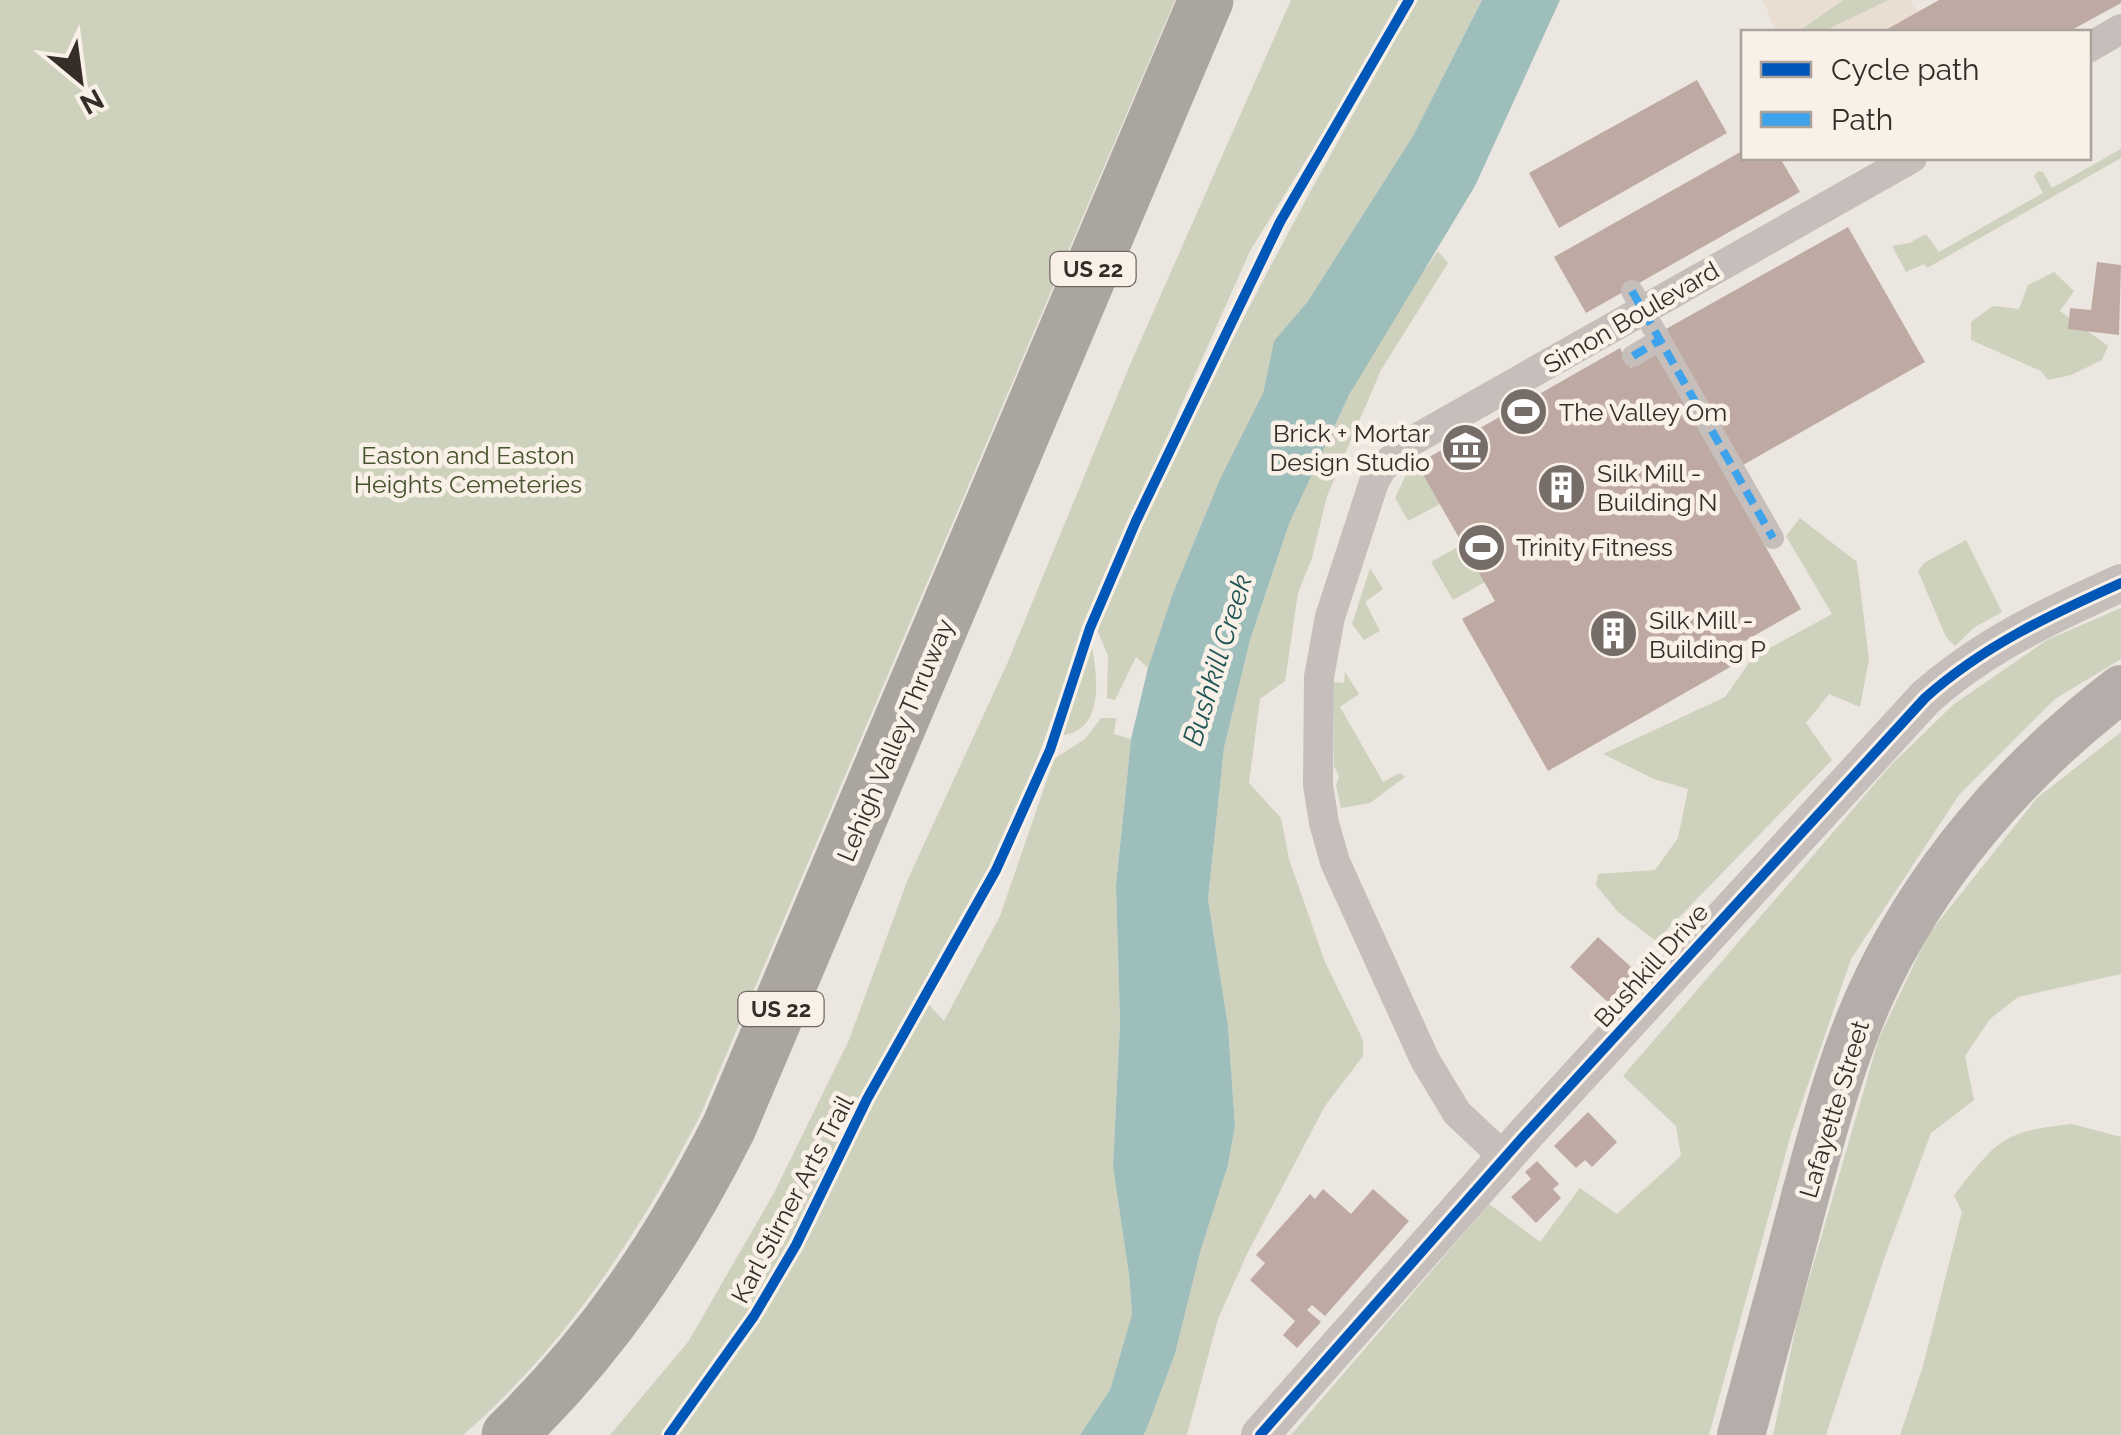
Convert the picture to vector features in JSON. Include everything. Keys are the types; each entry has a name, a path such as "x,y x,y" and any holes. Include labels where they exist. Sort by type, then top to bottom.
{"highway":[{"name":"Lehigh Valley Thruway","path":"509,1435 569,1373 624,1304 674,1230 729,1127 1206,0"},
{"name":"Lehigh Valley Thruway","path":"557,1435 602,1387 664,1307 724,1208 754,1146 1241,0"}],"main road":[{"name":"Lafayette Street","path":"1741,1435 1834,1091 1869,998 1894,948 1970,834 2001,798 2042,754 2121,689"}],"street":[{"path":"2091,46 2121,29"},
{"path":"2091,65 2121,48"},
{"name":"Simon Boulevard","path":"1504,1158 1457,1112 1425,1060 1335,862 1324,823 1318,785 1317,710 1322,646 1367,498 1382,468 1412,441 1638,300 1908,160"},
{"path":"1638,300 1773,538"},
{"path":"1632,356 1660,340"},
{"name":"Bushkill Drive","path":"1260,1435 1504,1158 1925,698 1962,666 2007,637 2121,583"}],"green space":[{"name":"Easton and Easton Heights Cemeteries","path":"0,0 1175,0 701,1114 626,1245 597,1286 535,1364 463,1435 0,1435"},
{"path":"1291,0 1399,0 1348,92 1250,251 1096,597 999,865 918,993 944,1021 1000,916 1054,759 1085,739 1101,718 1116,718 1114,734 1131,739 1116,885 1120,1023 1113,1166 1132,1314 1110,1390 1080,1435 610,1435 688,1342 774,1193 849,1040 908,879 1007,664 1132,360"},
{"path":"1418,0 1482,0 1413,136 1308,301 1274,341 1263,393 1220,479 1173,593 1148,668 1136,657 1115,700 1107,698 1108,656 1096,627 1132,546 1248,309"},
{"path":"1843,0 1889,0 1827,30 1800,30"},
{"path":"2121,149 2121,158 1927,268 1924,264 1906,272 1892,246 1926,234 1939,252 2043,193 2034,176 2038,171 2043,172 2052,188"},
{"path":"1438,251 1448,263 1381,370 1327,496 1312,558 1298,593 1285,681 1260,699 1249,783 1281,818 1289,859 1325,962 1363,1040 1363,1056 1325,1106 1247,1254 1218,1319 1187,1435 1143,1435 1175,1354 1201,1249 1228,1165 1235,1126 1228,1026 1208,899 1224,748 1250,640 1289,524 1349,395 1399,307"},
{"path":"2054,272 2074,291 2060,311 2108,346 2102,360 2071,375 2048,380 2041,371 1971,340 1971,322 1993,306 2019,309 2028,285"},
{"path":"1418,466 1440,504 1408,521 1395,498 1406,475"},
{"path":"1800,518 1857,562 1869,659 1860,707 1829,694 1806,723 1832,760 1656,941 1618,912 1596,885 1598,874 1655,870 1678,838 1688,789 1654,779 1603,754 1725,697 1753,657 1832,614 1786,536"},
{"path":"1966,540 2002,612 1975,627 1955,646 1946,637 1918,571 1924,563"},
{"path":"1463,544 1485,582 1453,600 1431,562"},
{"path":"1370,568 1383,589 1365,602 1380,631 1364,640 1352,624"},
{"path":"2121,608 2121,659 2055,699 1959,795 1851,959 1791,1134 1709,1435 1291,1435 1489,1204 1540,1242 1580,1188 1617,1214 1681,1156 1676,1126 1623,1076 1891,765 1954,704 2047,640"},
{"path":"1091,642 1096,692 1090,716 1074,732 1059,736"},
{"path":"1345,672 1359,694 1340,707 1383,782 1400,773 1405,777 1370,803 1341,808 1336,785 1339,776 1334,766 1334,682 1344,683"},
{"path":"2121,732 2121,974 2018,997 1990,1019 1965,1056 1974,1100 1931,1133 1885,1256 1826,1435 1773,1435 1798,1317 1879,1038 1928,935 2037,798"},
{"path":"2072,1124 2121,1137 2121,1435 1900,1435 1923,1366 1962,1212 1954,1195 2002,1142 2030,1130"}],"shaded area":[{"path":"1763,0 1843,0 1800,30 1775,30"},
{"path":"1889,0 1910,0 1917,13 1886,30 1827,30"}],"water":[{"name":"Bushkill Creek","path":"1482,0 1560,0 1475,186 1349,395 1289,524 1250,640 1224,748 1208,899 1228,1026 1235,1126 1228,1165 1201,1249 1175,1354 1146,1430 1143,1435 1080,1435 1110,1390 1132,1314 1113,1166 1120,1023 1116,885 1131,739 1148,668 1173,593 1220,479 1263,393 1274,341 1308,301 1413,136"}],"building":[{"path":"1939,0 2121,0 2072,30 1886,30"},
{"path":"1697,80 1727,133 1559,228 1529,173"},
{"path":"1741,152 1741,160 1781,160 1800,192 1586,313 1554,257"},
{"path":"1848,227 1925,362 1743,465 1666,329"},
{"path":"2097,262 2121,265 2119,335 2068,329 2070,308 2091,310"},
{"path":"1620,348 1631,368 1656,354 1801,609 1731,649 1739,662 1548,771 1462,619 1495,601 1417,464"},
{"path":"1598,937 1641,976 1612,1006 1570,967"},
{"path":"1588,1112 1617,1142 1592,1167 1585,1160 1576,1168 1554,1146"},
{"path":"1537,1161 1559,1184 1553,1189 1561,1198 1536,1223 1511,1197 1531,1179 1525,1172"},
{"path":"1323,1189 1351,1214 1373,1189 1409,1221 1325,1316 1312,1305 1307,1310 1321,1322 1297,1348 1283,1335 1295,1321 1250,1280 1265,1263 1256,1255 1310,1194 1315,1199"}],"marked path":[{"path":"1632,291 1773,538"},
{"path":"1633,356 1660,340"}],"cycle path":[{"name":"Karl Stirner Arts Trail","path":"669,1435 754,1316 796,1245 867,1099 996,870 1050,750 1090,628 1136,521 1280,222 1409,0"},
{"path":"1260,1435 1522,1138 1925,698 1994,647 2121,583"}],"place":[{"name":"The Valley Om","path":"1524,412"},
{"name":"Brick + Mortar Design Studio","path":"1465,447"},
{"name":"Silk Mill - Building N","path":"1562,487"},
{"name":"Trinity Fitness","path":"1481,547"},
{"name":"Silk Mill - Building P","path":"1614,634"}]}
